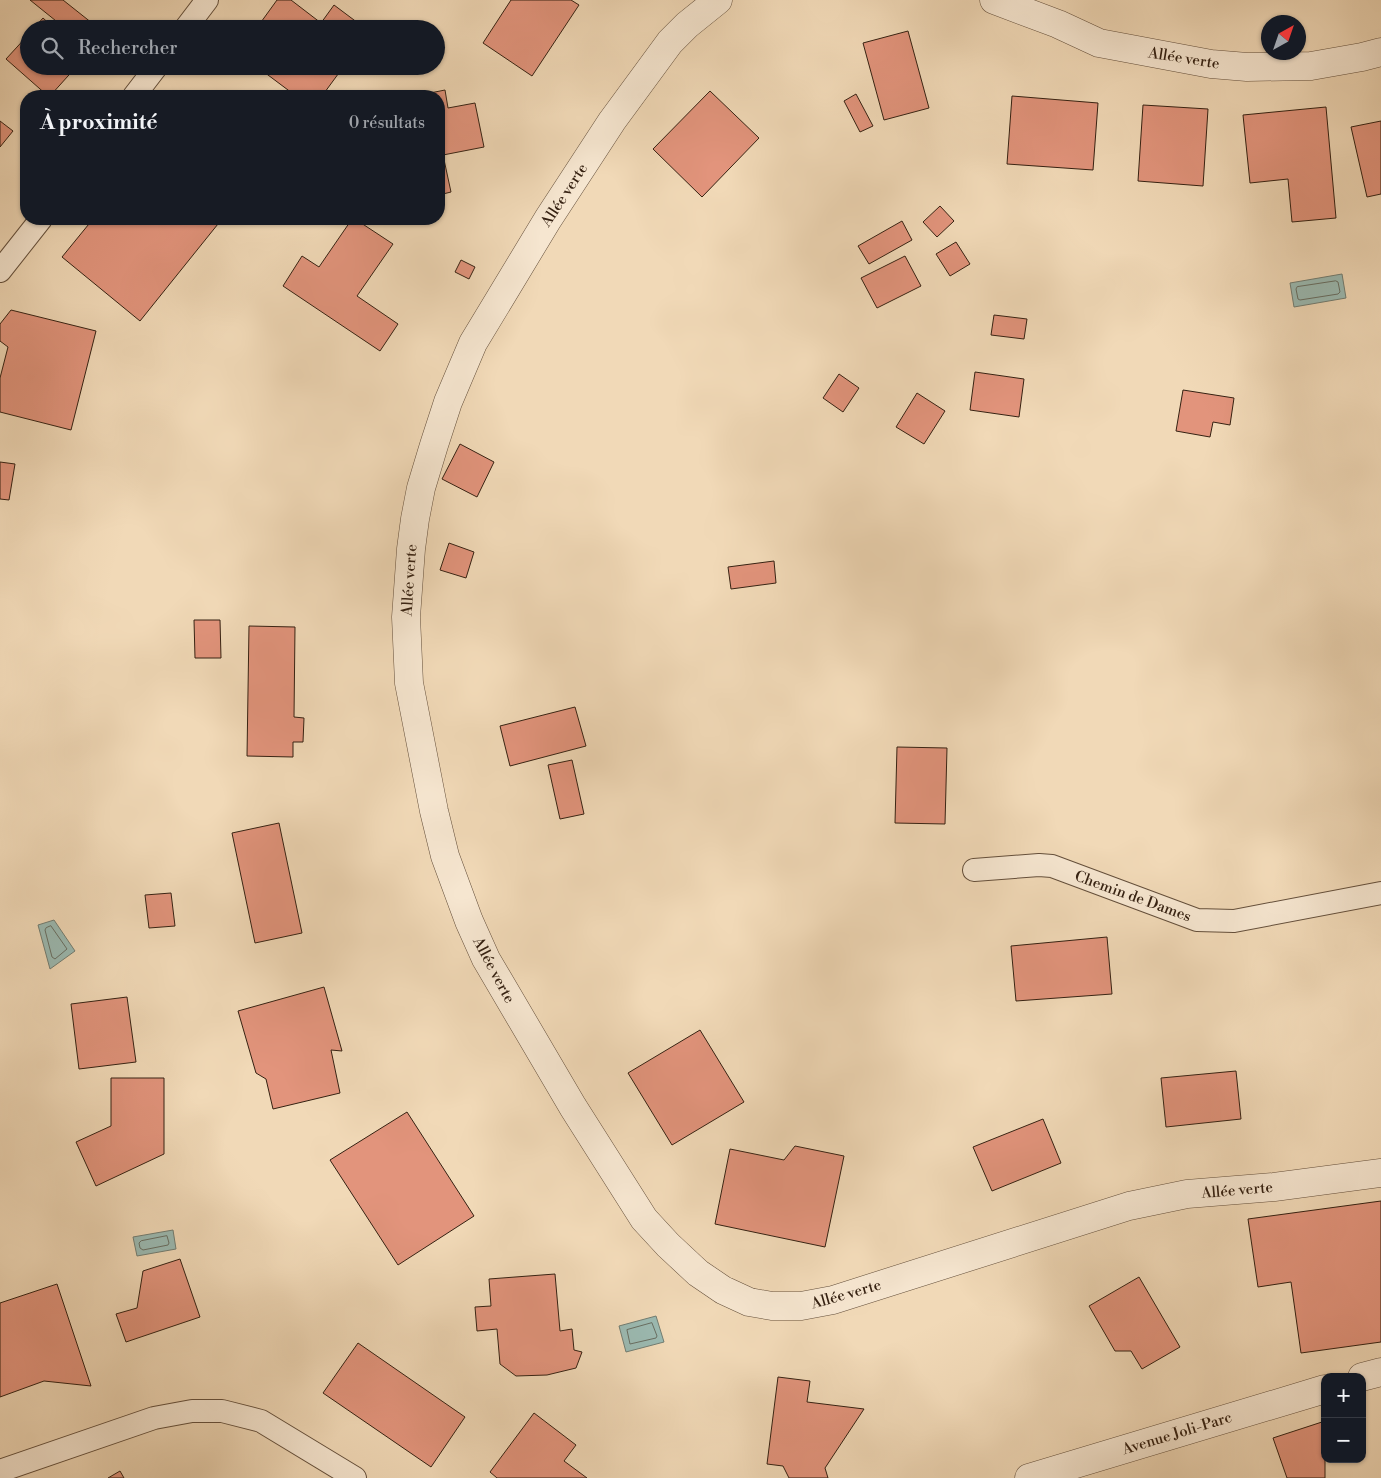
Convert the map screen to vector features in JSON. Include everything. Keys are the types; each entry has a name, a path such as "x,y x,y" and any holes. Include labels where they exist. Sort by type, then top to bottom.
{"street":[{"path":"192,20 207,0"},
{"name":"Allée verte","path":"718,0 687,25 664,50 612,120 548,219 474,343 448,402 421,488 415,519 408,578 406,618 409,683 434,811 445,856 469,921 486,959 573,1107 644,1219 698,1273 723,1290 749,1302 772,1306 801,1306 834,1300 1129,1206 1161,1199 1187,1194 1274,1187 1381,1173"},
{"name":"Allée verte","path":"994,0 1058,24 1099,43 1212,64 1247,67 1311,66 1381,52"},
{"path":"139,90 150,75"},
{"path":"0,271 36,225"},
{"name":"Chemin de Dames","path":"974,870 1040,865 1052,866 1197,920 1213,922 1234,921 1381,893"},
{"path":"1366,1376 1381,1372"},
{"name":"Avenue Joli-Parc","path":"1029,1478 1321,1390"},
{"path":"0,1470 154,1418 192,1411 222,1411 261,1422 355,1478"}],"water":[{"path":"1342,274 1346,298 1294,307 1290,283"},
{"path":"54,920 75,951 50,969 38,925"},
{"path":"173,1230 176,1249 137,1256 133,1237"},
{"path":"656,1316 664,1342 626,1352 619,1326"}],"building":[{"path":"30,0 63,0 88,20 55,20"},
{"path":"277,0 291,0 317,20 263,20"},
{"path":"511,0 571,0 579,5 532,76 483,43"},
{"path":"334,5 354,20 323,20"},
{"path":"908,31 929,108 884,120 863,43"},
{"path":"20,44 20,71 6,59"},
{"path":"24,75 69,75 55,90 41,90"},
{"path":"268,75 337,75 326,90 288,90"},
{"path":"445,90 448,108 475,103 484,147 445,155"},
{"path":"710,91 759,138 702,197 653,149"},
{"path":"856,94 873,126 860,132 844,101"},
{"path":"1012,96 1098,103 1093,170 1007,164"},
{"path":"1143,105 1208,109 1203,186 1138,181"},
{"path":"1326,107 1336,218 1292,222 1288,179 1250,183 1243,115"},
{"path":"0,121 13,131 0,147"},
{"path":"1381,121 1381,194 1367,197 1351,127"},
{"path":"445,164 451,192 445,194"},
{"path":"940,206 954,221 937,237 923,222"},
{"path":"902,221 912,240 869,264 858,246"},
{"path":"88,225 217,225 140,321 62,257"},
{"path":"348,225 364,225 393,244 357,296 398,324 380,351 283,286 302,256 319,267"},
{"path":"956,242 970,264 950,276 936,254"},
{"path":"905,256 921,286 877,308 861,278"},
{"path":"461,260 475,267 469,279 455,272"},
{"path":"11,310 96,331 71,430 0,412 0,378 8,347 0,341 0,324"},
{"path":"994,315 1027,319 1024,339 991,335"},
{"path":"975,372 1024,379 1019,417 970,410"},
{"path":"839,374 859,388 843,412 823,398"},
{"path":"1183,390 1234,398 1230,425 1213,422 1210,437 1176,431"},
{"path":"917,393 945,411 924,444 896,427"},
{"path":"460,444 494,462 477,497 442,479"},
{"path":"0,462 15,464 9,500 0,499"},
{"path":"449,543 474,552 466,578 440,570"},
{"path":"774,561 776,583 731,589 728,567"},
{"path":"194,620 220,620 221,658 195,658"},
{"path":"249,626 295,627 294,717 304,718 303,742 293,742 293,757 247,756"},
{"path":"575,707 586,746 510,766 500,726"},
{"path":"897,747 947,748 945,824 895,823"},
{"path":"572,760 584,814 560,819 548,765"},
{"path":"279,823 302,933 255,943 232,833"},
{"path":"171,893 175,926 149,928 145,895"},
{"path":"1107,937 1112,994 1016,1001 1011,946"},
{"path":"324,987 342,1051 331,1050 340,1093 273,1109 266,1079 256,1073 238,1011"},
{"path":"127,997 136,1062 79,1069 71,1004"},
{"path":"700,1030 744,1102 672,1145 628,1073"},
{"path":"1236,1071 1241,1119 1166,1127 1161,1078"},
{"path":"111,1078 164,1078 164,1154 96,1186 76,1142 111,1126"},
{"path":"407,1112 474,1216 398,1265 330,1160"},
{"path":"1043,1119 1061,1163 992,1191 973,1147"},
{"path":"795,1146 844,1156 825,1247 715,1224 730,1149 784,1160"},
{"path":"1381,1201 1381,1342 1301,1353 1291,1282 1258,1287 1248,1219"},
{"path":"180,1259 200,1317 126,1342 116,1314 137,1308 143,1271"},
{"path":"555,1274 560,1331 572,1329 574,1350 582,1352 576,1368 547,1375 516,1376 500,1364 497,1329 477,1331 475,1307 491,1306 489,1279"},
{"path":"1139,1277 1180,1347 1142,1369 1131,1351 1115,1351 1089,1306"},
{"path":"57,1284 91,1386 44,1381 0,1397 0,1303"},
{"path":"358,1343 465,1417 431,1467 323,1393"},
{"path":"778,1377 810,1381 807,1402 864,1409 825,1468 828,1478 789,1478 783,1466 767,1464"},
{"path":"534,1413 576,1445 564,1461 587,1478 497,1478 490,1472"},
{"path":"1321,1422 1321,1463 1325,1463 1325,1478 1287,1478 1273,1438"},
{"path":"120,1471 124,1478 108,1478"}]}
